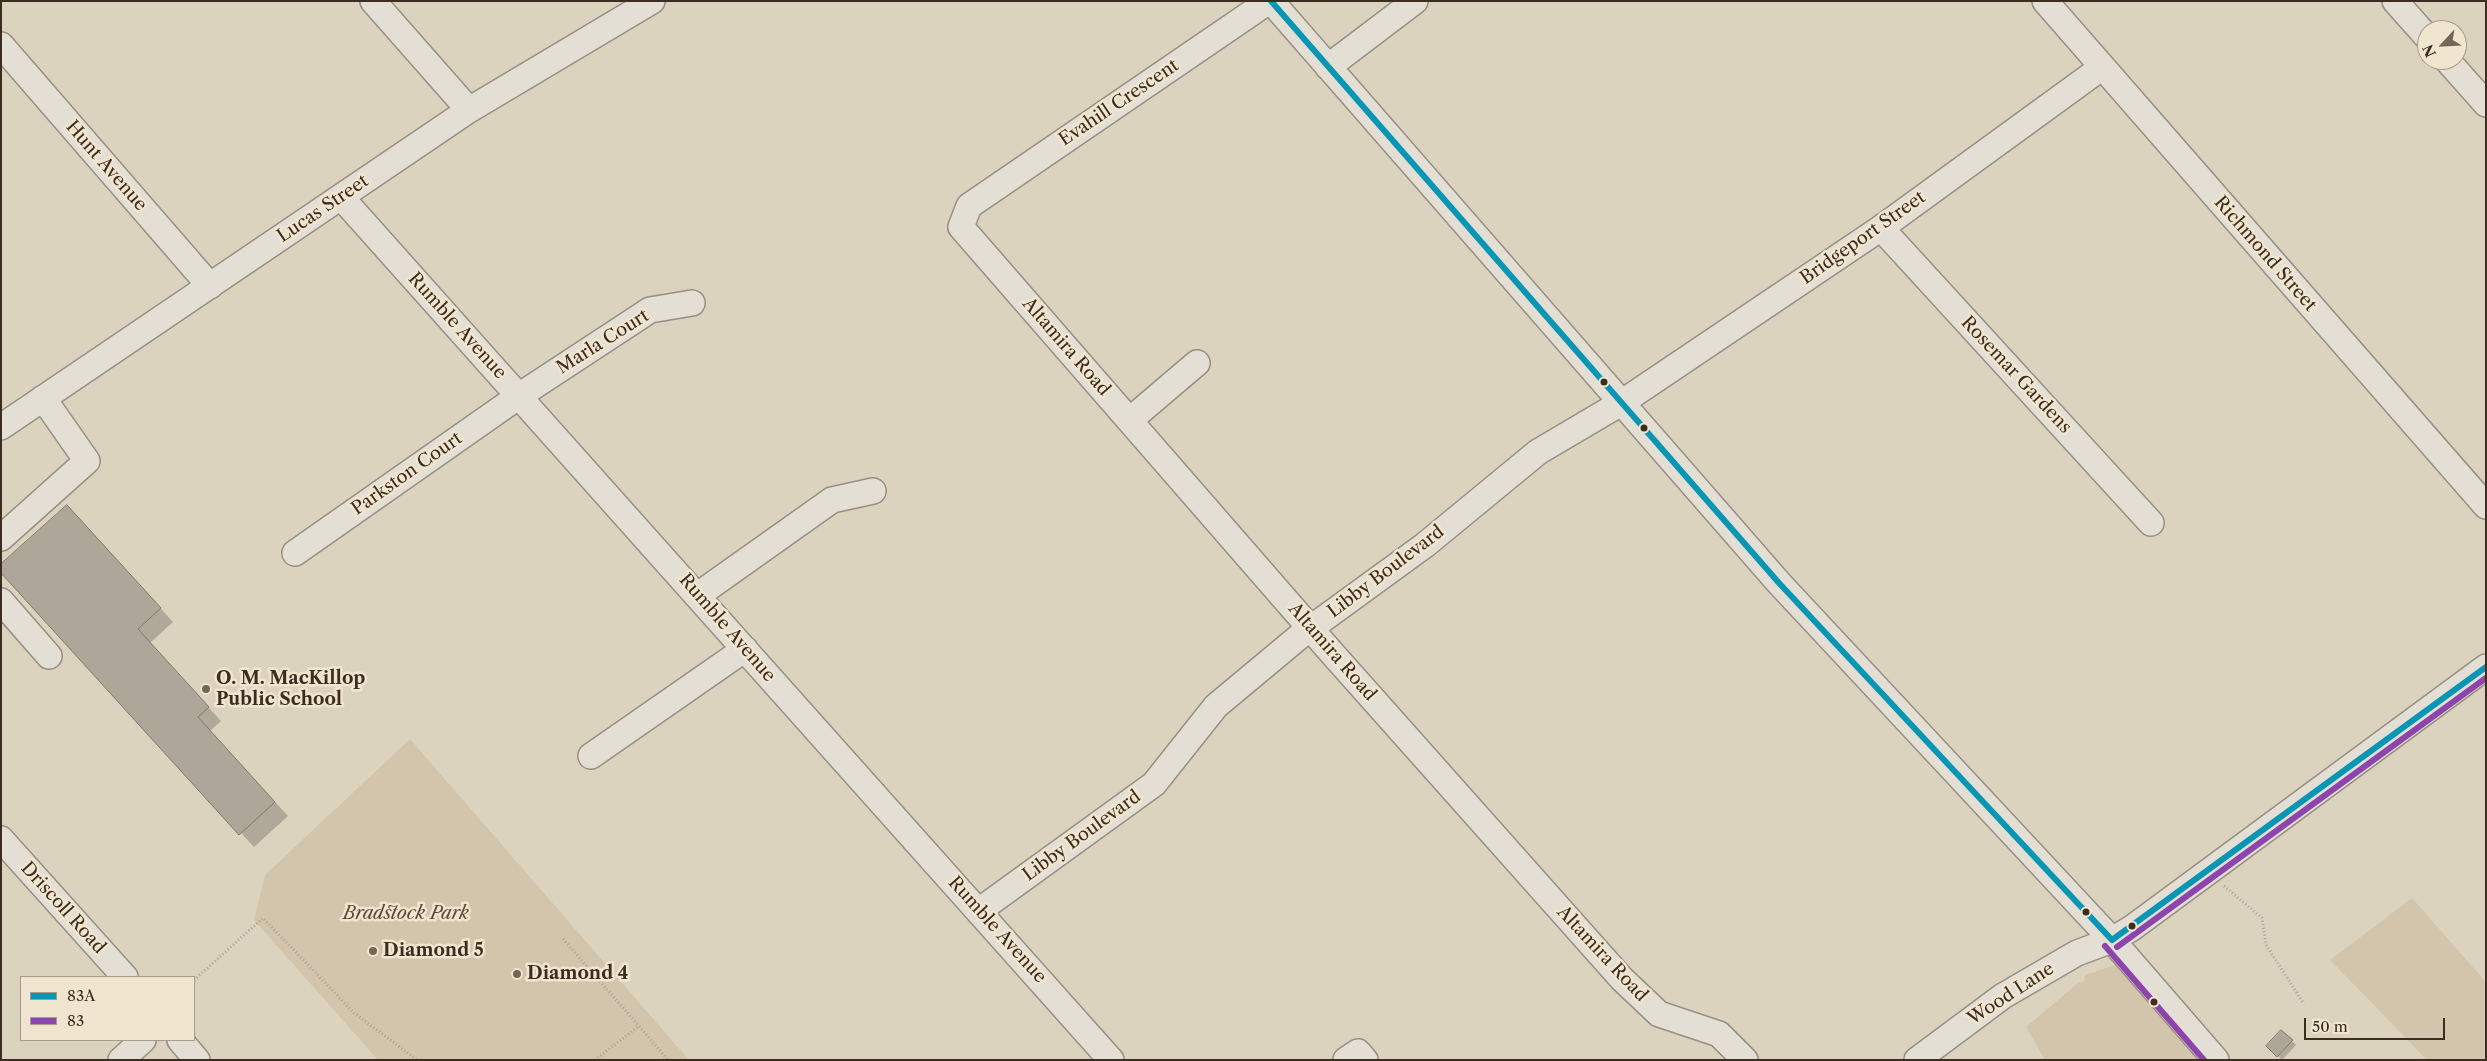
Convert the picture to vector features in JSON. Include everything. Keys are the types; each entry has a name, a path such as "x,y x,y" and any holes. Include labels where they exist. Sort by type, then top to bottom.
{"street":[{"path":"373,1 469,110"},
{"name":"Lucas Street","path":"1,428 469,110 652,1"},
{"path":"1270,1 1779,583 2112,940 2216,1060"},
{"name":"Evahill Crescent","path":"969,206 1270,1"},
{"path":"1328,67 1415,1"},
{"name":"Richmond Street","path":"2045,1 2101,68 2486,506"},
{"path":"2395,1 2417,26"},
{"name":"Hunt Avenue","path":"1,45 210,286"},
{"name":"Bridgeport Street","path":"1622,403 1881,228 2101,68"},
{"path":"2456,70 2486,104"},
{"name":"Rumble Avenue","path":"342,197 1112,1060"},
{"name":"Altamira Road","path":"969,206 961,227 1311,628 1622,979 1659,1014 1719,1034 1744,1060"},
{"name":"Rosemar Gardens","path":"1881,228 2151,523"},
{"name":"Marla Court","path":"519,396 650,310 692,303"},
{"path":"1130,420 1197,363"},
{"name":"Parkston Court","path":"295,553 519,396"},
{"path":"1,538 87,461 43,398"},
{"name":"Libby Boulevard","path":"980,910 1154,784 1216,706 1311,628 1425,545 1538,452 1622,403"},
{"path":"698,594 832,500 874,491"},
{"path":"1,601 49,656"},
{"path":"591,756 745,648"},
{"name":"Wood Lane","path":"1917,1060 2003,996 2077,953 2112,940 2486,667"},
{"name":"Driscoll Road","path":"1,839 124,976"},
{"path":"121,1060 142,1041"},
{"path":"181,1041 197,1060"},
{"path":"1346,1060 1358,1052 1365,1060"}],"path":[{"path":"2222,884 2262,918 2266,945 2304,1004"},
{"path":"195,979 263,918 352,1012 417,1060"},
{"path":"563,939 668,1060"},
{"path":"595,1060 639,1026"}],"green space":[{"name":"Bradstock Park","path":"410,739 689,1060 378,1060 254,920 265,875"},
{"path":"2412,898 2486,982 2486,1060 2427,1060 2330,960"},
{"path":"2118,964 2203,1060 2045,1060 2026,1027 2078,983 2084,981 2085,975"}],"building":[{"path":"67,505 161,608 138,629 209,707 198,717 275,802 239,835 1,573 1,564"},
{"path":"2281,1030 2293,1040 2277,1057 2266,1046"}],"transit line":[{"name":"83A","path":"1271,1 1779,583 2112,940"},
{"name":"83A","path":"2112,940 2486,667"},
{"name":"83","path":"2117,947 2486,678"},
{"name":"83","path":"2105,946 2204,1060"}],"place":[{"name":"O. M. MacKillop Public School","path":"206,689"},
{"name":"Diamond 5","path":"373,951"},
{"name":"Diamond 4","path":"517,974"}]}
